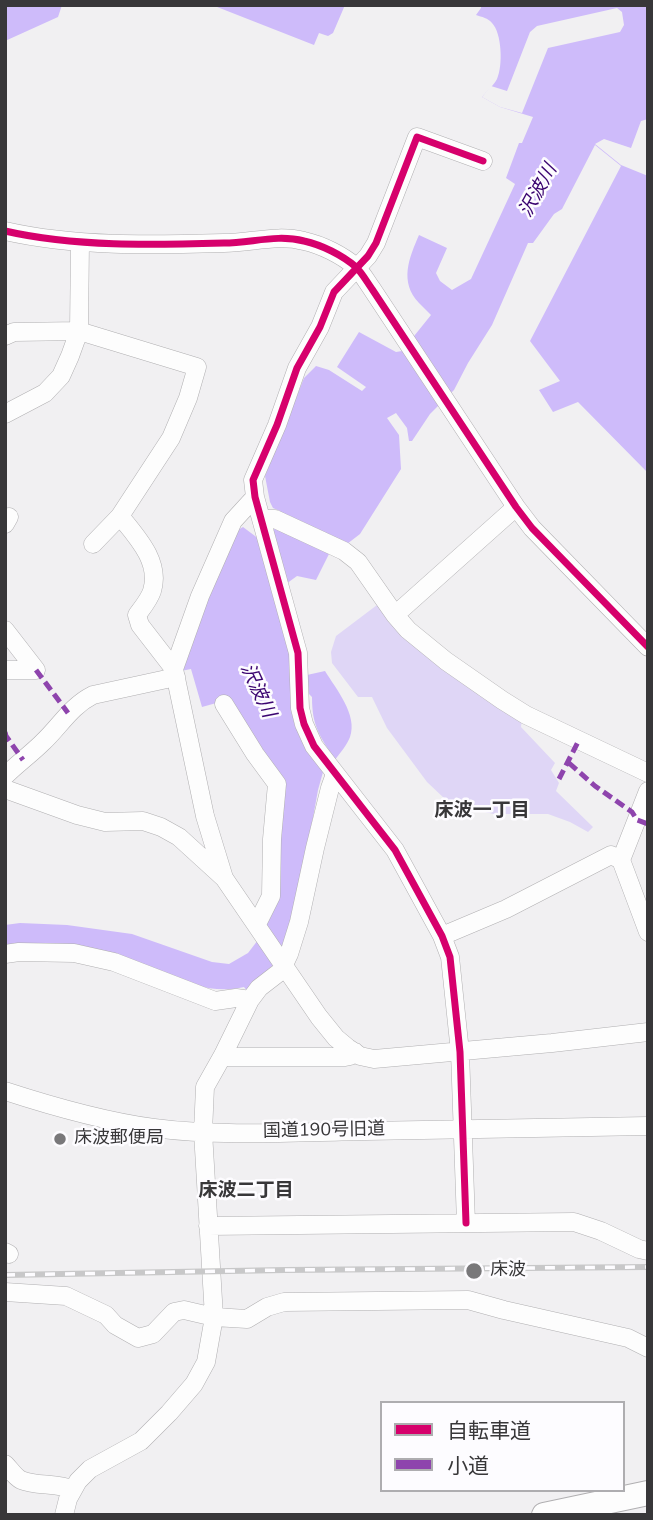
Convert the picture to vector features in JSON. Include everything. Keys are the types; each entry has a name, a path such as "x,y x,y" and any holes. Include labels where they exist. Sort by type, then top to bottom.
{"highway":[{"path":"544,1515 617,1507 648,1493"}],"street":[{"path":"466,1223 460,1052 450,957 442,936 395,850 314,746 304,724 299,692 298,653 281,591 268,524 255,497 253,480 298,368 320,327 334,292 368,256 376,243 416,137 483,161"},
{"path":"5,231 38,238 80,242 218,244 280,238 302,240 318,245 357,268 532,528 648,648"},
{"path":"5,414 45,393 61,376 79,331 80,242"},
{"path":"5,336 14,332 79,331 197,367 188,398 171,438 121,516 93,544"},
{"path":"175,673 200,596 233,521 255,497"},
{"path":"395,615 516,507"},
{"path":"121,516 151,560 154,580 151,594 137,615 140,625 175,673 205,816 224,878"},
{"path":"268,524 312,537 344,551 358,562 408,630 446,662 526,715 648,773"},
{"path":"5,630 36,670 5,670"},
{"path":"5,776 46,740 68,713 82,701 93,695 175,673"},
{"path":"224,704 277,784 271,896 258,926"},
{"path":"64,1515 68,1499 78,1481 90,1469 141,1441 194,1384 206,1362 214,1317 203,1132 205,1087 223,1055 244,999 281,971 299,922 335,774"},
{"path":"5,789 76,815 105,822 144,821 179,837 224,878 335,1038 360,1056 374,1059 460,1052 648,1032"},
{"path":"648,791 621,860 648,932"},
{"path":"442,936 506,909 611,855 621,860"},
{"path":"5,954 74,953 114,962 215,1000 244,999"},
{"path":"223,1055 345,1057 355,1052"},
{"name":"国道190号旧道","path":"5,1091 66,1110 115,1121 203,1132 648,1126"},
{"path":"208,1226 574,1222 648,1251"},
{"path":"5,1292 66,1296 106,1315 115,1325 138,1338 153,1334 174,1312 184,1310 214,1317 247,1319 267,1307 284,1302 468,1300 628,1338 648,1348"},
{"path":"5,1464 22,1481 65,1486 73,1490"}],"shaded area":[{"path":"381,602 522,717 521,727 555,763 551,770 559,783 556,791 593,827 588,832 548,814 494,814 471,809 445,799 427,782 387,728 372,697 358,697 332,663 331,652 336,636"}],"water":[{"path":"5,5 62,5 58,17 5,41"},
{"path":"212,5 345,5 333,33 328,36 319,33 314,45"},
{"name":"沢波川","path":"481,5 648,5 648,473 578,402 553,412 539,390 560,381 530,341 621,166 595,145 562,209 554,214 533,243 528,243 492,325 454,390 430,414 412,441 409,441 407,428 396,413 387,418 399,435 401,469 360,534 330,552 316,580 297,576 275,592 307,675 325,671 345,702 352,729 349,740 335,760 315,724 312,697 306,691 292,703 295,726 323,772 294,923 273,965 248,992 244,987 214,989 194,985 66,946 25,943 5,946 5,925 67,925 132,934 212,962 229,964 248,953 258,940 274,906 281,840 279,779 227,700 202,707 191,669 181,671 179,666 236,531 243,527 259,539 272,536 280,511 273,508 270,502 265,476 304,378 316,366 329,370 362,391 366,387 337,367 359,332 396,352 402,351 431,315 409,287 409,261 419,235 447,248 436,273 440,281 452,290 471,279 515,184 506,178 519,143 522,143 533,117 500,107 482,97 497,79 501,58 500,42 495,28 489,20 476,15"}],"pier":[{"path":"617,8 622,12 624,25 620,32 548,48 522,113 500,107 482,97 491,86 507,91 530,32 537,26"},
{"path":"648,119 648,176 621,165 595,144 604,139 631,148 641,121"}],"railway":[{"path":"5,1275 648,1267"}],"marked path":[{"path":"36,670 68,713"},
{"path":"5,732 23,760"},
{"path":"559,779 579,740"},
{"path":"569,763 595,786 632,812 637,820 648,824"}],"cycle path":[{"path":"466,1223 460,1052 450,957 442,936 395,850 314,746 304,724 300,708 298,653 255,497 253,480 277,425 297,368 320,327 334,292 368,256 376,243 417,137 483,161"},
{"path":"5,231 59,240 114,244 234,243 294,239 318,245 344,258 362,275 532,528 648,647"}],"place":[{"name":"床波郵便局","path":"60,1139"},
{"name":"床波","path":"474,1271"}],"district":[{"name":"床波一丁目","path":"482,811"},
{"name":"床波二丁目","path":"246,1191"}]}
